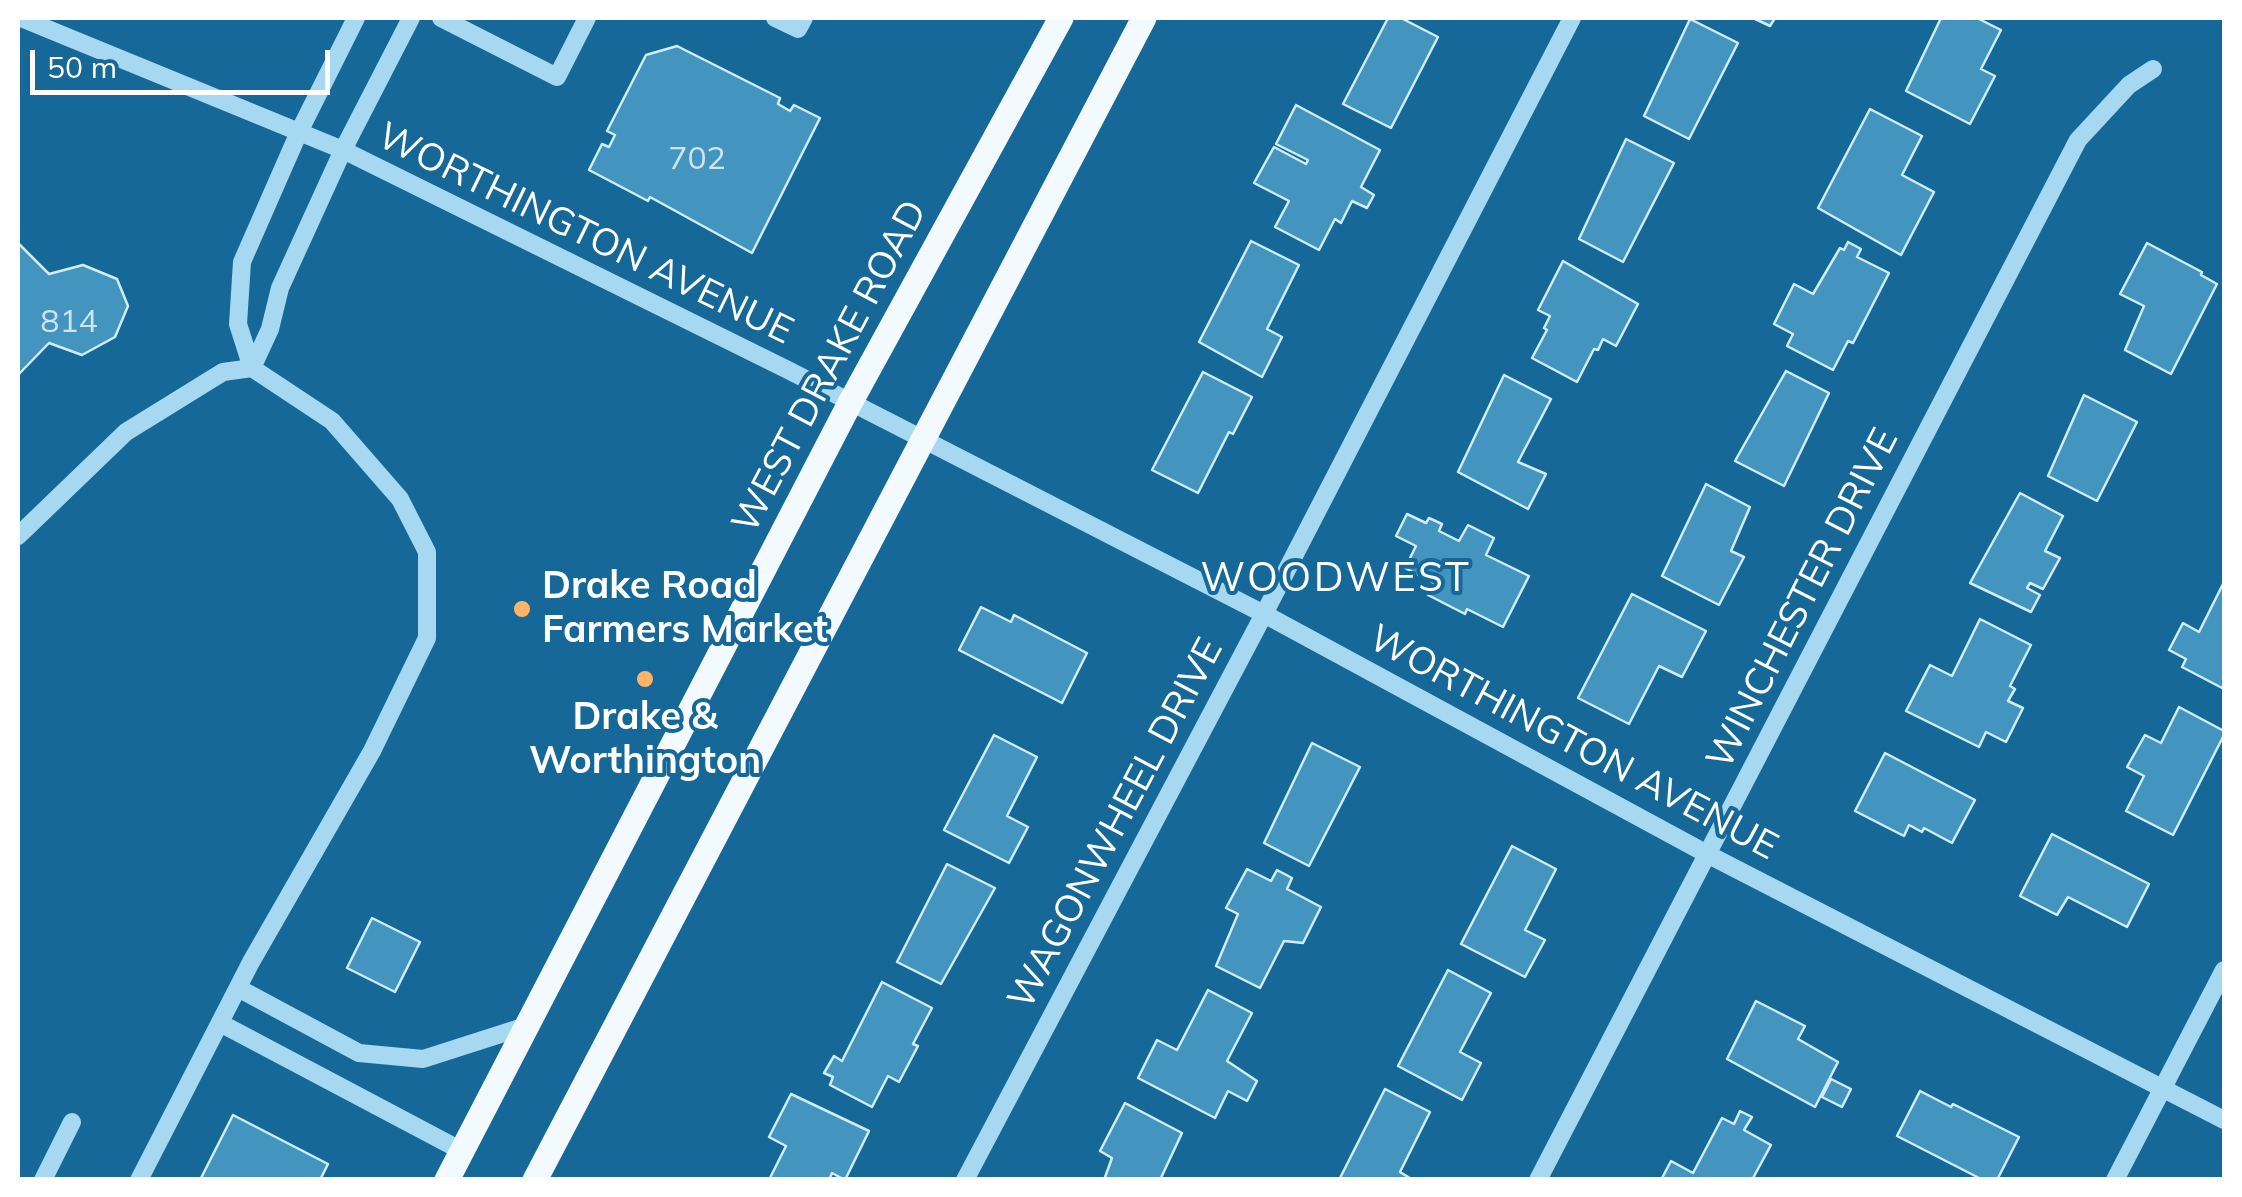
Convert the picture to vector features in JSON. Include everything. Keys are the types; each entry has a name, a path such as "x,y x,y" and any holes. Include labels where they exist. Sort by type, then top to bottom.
{"main road":[{"name":"WEST DRAKE ROAD","path":"448,1180 850,403 1061,18"},
{"path":"535,1180 1144,18"}],"street":[{"name":"WORTHINGTON AVENUE","path":"22,18 342,150 850,403 1264,614 1707,854 2224,1120"},
{"path":"138,1180 238,988 372,750 427,638 428,552 400,499 332,421 252,368 238,324 242,262 299,132 356,18"},
{"path":"252,368 270,330 280,288 342,150 411,18"},
{"path":"441,18 557,77 587,18"},
{"path":"775,18 798,30 804,18"},
{"name":"WAGONWHEEL DRIVE","path":"965,1180 1572,18"},
{"name":"WINCHESTER DRIVE","path":"1538,1180 2078,140 2130,85 2152,69"},
{"path":"18,536 126,432 223,372 252,368"},
{"path":"2115,1180 2224,970"},
{"path":"238,988 359,1053 422,1059 530,1024"},
{"path":"220,1023 462,1151"},
{"path":"43,1180 72,1122"}],"building":[{"path":"1388,18 1401,18 1438,37 1391,128 1343,104"},
{"path":"1753,18 1775,18 1770,26"},
{"path":"1941,18 1977,18 2001,30 1981,69 1995,76 1970,124 1906,91"},
{"path":"1690,19 1738,43 1689,139 1644,116"},
{"path":"677,46 780,98 778,104 790,111 794,105 820,118 752,253 650,197 648,201 589,170 602,144 609,147 615,135 607,131 646,55"},
{"path":"1296,105 1380,150 1361,187 1374,195 1367,208 1352,201 1341,223 1335,219 1319,250 1275,227 1289,201 1254,183 1274,147 1306,164 1308,160 1276,144"},
{"path":"1870,109 1922,136 1902,175 1934,192 1901,255 1818,208"},
{"path":"1626,139 1674,163 1623,262 1579,239"},
{"path":"1251,241 1299,265 1267,329 1282,337 1262,377 1199,342"},
{"path":"1848,242 1861,249 1857,257 1889,273 1853,343 1848,341 1833,370 1787,346 1793,334 1774,324 1794,284 1813,294 1840,248 1844,250"},
{"path":"18,243 49,274 83,265 117,279 128,306 115,337 82,355 49,343 18,375"},
{"path":"2147,243 2217,284 2171,374 2125,350 2144,306 2120,294"},
{"path":"1563,261 1638,304 1616,346 1603,339 1577,382 1532,358 1550,316 1538,310"},
{"path":"1786,371 1829,393 1784,486 1735,461"},
{"path":"1203,372 1252,397 1198,493 1152,470"},
{"path":"1504,375 1551,399 1518,462 1546,474 1528,509 1458,472"},
{"path":"2084,395 2137,422 2097,501 2048,476"},
{"path":"1706,484 1750,507 1731,551 1744,557 1719,605 1662,576"},
{"path":"2020,493 2063,516 2045,551 2060,558 2043,589 2030,583 2027,588 2040,595 2031,612 1970,583"},
{"path":"1407,514 1426,523 1429,518 1442,524 1439,531 1459,541 1468,525 1494,538 1486,555 1529,576 1503,627 1428,595 1434,583 1405,568 1416,546 1396,536"},
{"path":"2224,582 2224,689 2182,667 2186,659 2169,650 2183,623 2199,632"},
{"path":"1632,594 1706,631 1682,677 1659,666 1629,724 1578,698"},
{"path":"981,607 1011,622 1014,615 1087,653 1062,703 959,650"},
{"path":"1980,619 2031,645 2010,686 2015,689 2008,701 2023,708 2006,742 1986,732 1979,747 1906,711 1930,665 1952,676"},
{"path":"2179,707 2224,731 2224,735 2173,835 2126,811 2144,776 2127,767 2145,735 2161,743"},
{"path":"994,735 1037,757 1007,816 1028,827 1009,863 944,830"},
{"path":"1312,743 1360,767 1309,866 1264,843"},
{"path":"1885,753 1975,800 1952,843 1924,828 1922,832 1909,825 1904,836 1855,811"},
{"path":"2052,834 2149,884 2127,927 2068,897 2057,915 2020,896"},
{"path":"1512,846 1556,869 1525,930 1545,940 1525,977 1461,944"},
{"path":"947,864 995,888 941,984 897,962"},
{"path":"1247,869 1271,881 1277,870 1292,878 1287,889 1321,907 1303,943 1284,941 1260,988 1216,966 1238,914 1226,908"},
{"path":"372,918 420,942 395,992 347,968"},
{"path":"1448,970 1491,993 1460,1052 1481,1063 1462,1100 1398,1066"},
{"path":"882,982 932,1008 899,1082 888,1076 872,1107 830,1085 833,1077 824,1073 834,1056 842,1061"},
{"path":"1208,990 1252,1013 1227,1061 1257,1081 1247,1101 1228,1091 1215,1118 1138,1078 1157,1040 1177,1050"},
{"path":"1756,1001 1805,1026 1798,1039 1838,1062 1815,1107 1727,1059"},
{"path":"1831,1079 1851,1089 1842,1107 1822,1097"},
{"path":"1385,1089 1430,1112 1400,1172 1413,1180 1339,1180"},
{"path":"1920,1091 2019,1137 1997,1180 1983,1180 1897,1136"},
{"path":"791,1094 869,1131 845,1180 832,1173 829,1180 769,1180 786,1146 769,1137"},
{"path":"1125,1103 1182,1133 1160,1180 1104,1180 1112,1158 1100,1151"},
{"path":"1740,1111 1752,1117 1744,1130 1771,1145 1752,1180 1661,1180 1671,1161 1693,1173 1722,1118 1734,1124"},
{"path":"233,1115 328,1164 320,1180 200,1180"}],"place":[{"name":"Drake Road Farmers Market","path":"522,609"},
{"name":"Drake & Worthington","path":"645,679"}],"district":[{"name":"WOODWEST","path":"1336,579"}]}
